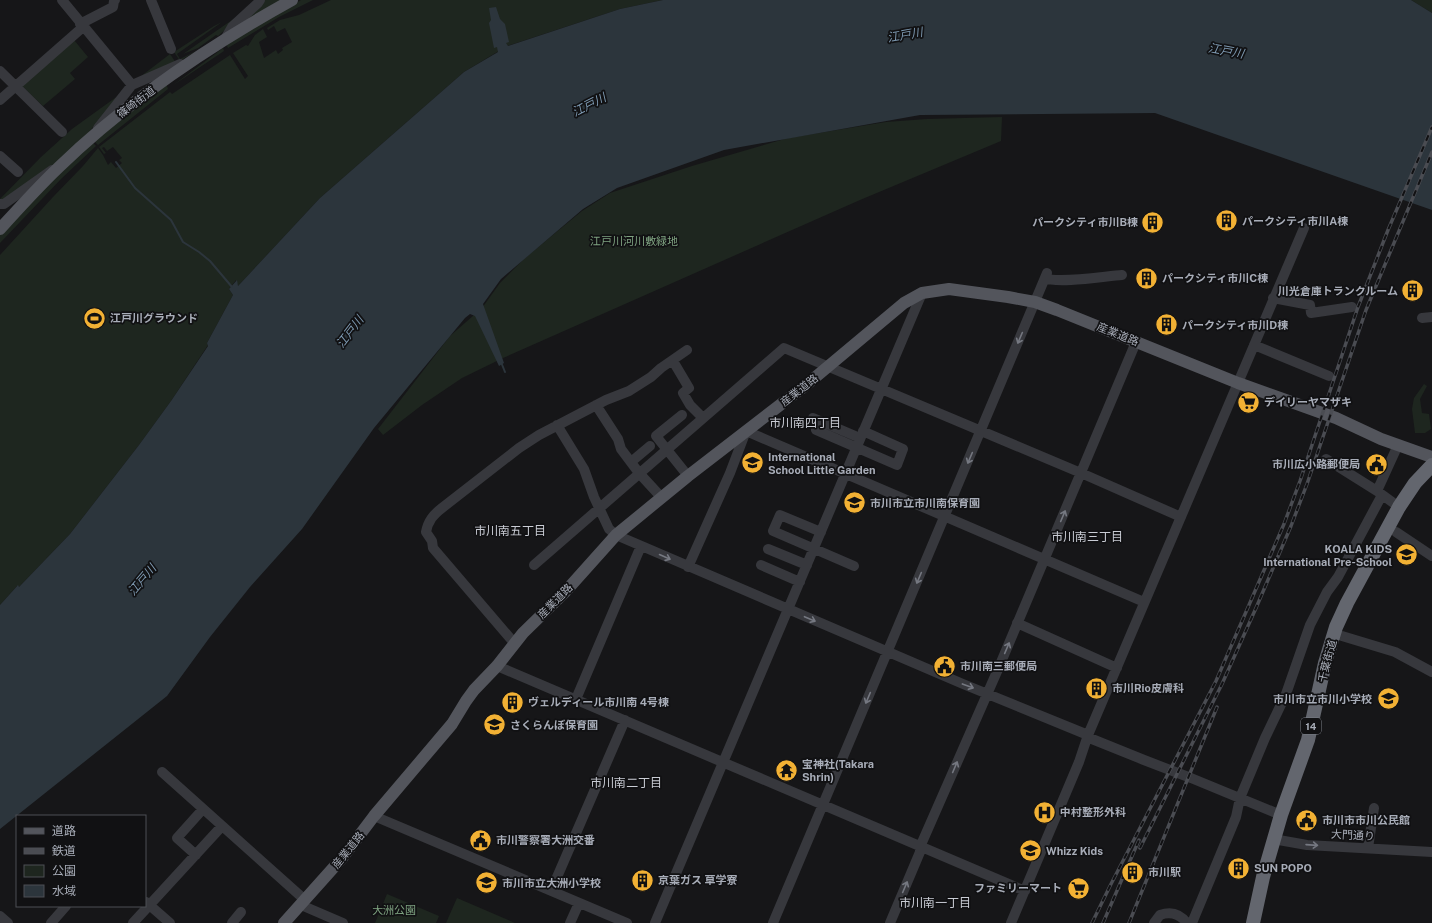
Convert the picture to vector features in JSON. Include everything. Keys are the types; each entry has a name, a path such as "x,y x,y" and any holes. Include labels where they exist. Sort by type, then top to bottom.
{"highway":[{"name":"千葉街道","path":"1261,923 1278,840 1281,815 1308,740 1325,663 1336,627 1347,603 1400,507 1415,484 1432,464"},
{"name":"千葉街道","path":"1253,923 1259,893 1278,840 1312,755 1334,662 1342,636 1355,607 1396,532 1411,506 1432,477"}],"main road":[{"name":"篠崎街道","path":"0,228 59,167 96,134 193,60 225,39 292,0"},
{"name":"産業道路","path":"284,923 343,857 374,816 452,724 474,690 497,666 523,633 565,592 616,535 688,476 829,366 904,303 922,293 949,289 1035,302 1238,382 1336,418 1381,440 1432,457"}],"street":[{"path":"62,0 132,85"},
{"path":"0,100 82,25 113,7 115,0"},
{"path":"150,0 171,49"},
{"path":"225,39 232,27 260,0"},
{"path":"96,134 100,124 132,85 190,59 193,60"},
{"path":"0,71 62,132"},
{"path":"0,156 18,172"},
{"path":"0,204 4,204 49,171 59,167"},
{"path":"1012,923 1079,762 1087,736 1304,228"},
{"path":"773,923 1046,275 1049,280 1068,280 1122,275"},
{"path":"655,923 922,293"},
{"path":"1273,298 1310,305 1311,313 1352,307"},
{"path":"890,923 920,852 920,847 1136,342"},
{"path":"1254,345 1329,376"},
{"path":"534,565 784,348 1081,473 1180,517"},
{"path":"515,644 433,548 432,541 426,532 427,524 432,516 442,508 539,435 606,400 629,391 651,377 661,368 687,350"},
{"path":"673,361 689,388 683,393 690,404 703,418"},
{"path":"596,405 618,439 621,449 639,473 662,498"},
{"path":"682,415 656,436 688,476"},
{"path":"813,418 860,439"},
{"path":"557,425 584,469 594,497 609,529 616,535 788,610 987,692 1087,736 1281,815"},
{"path":"816,430 860,439"},
{"path":"688,567 730,473 746,431 1144,602"},
{"path":"1192,923 1236,817 1240,798 1265,737 1286,694 1310,625 1338,577 1380,493 1398,445"},
{"path":"631,462 650,446"},
{"path":"1326,459 1400,507"},
{"path":"821,532 780,515 773,531 854,566"},
{"path":"1396,532 1432,556"},
{"path":"576,699 641,546"},
{"path":"768,548 807,565"},
{"path":"761,565 800,582"},
{"path":"1017,623 1117,668"},
{"path":"1342,636 1395,652 1432,672"},
{"path":"497,666 1025,891"},
{"path":"551,891 625,720"},
{"path":"162,772 303,902 343,923"},
{"path":"1368,848 1374,808"},
{"path":"196,855 177,838 203,809"},
{"path":"374,816 627,923"},
{"path":"166,922 147,903 196,855 222,826"},
{"name":"大門通り","path":"1278,840 1307,845 1432,852"},
{"path":"570,923 579,903"},
{"path":"51,923 65,907"},
{"path":"133,923 144,907"},
{"path":"232,923 241,912"},
{"path":"1154,923 1160,915 1171,913 1183,918 1187,923"}],"green space":[{"path":"263,0 284,0 232,30"},
{"path":"301,0 313,0 279,17 228,48 226,44"},
{"name":"江戸川グラウンド","path":"331,0 663,0 620,9 507,46 464,72 320,198 238,286 236,280 229,289 233,295 207,343 208,345 171,401 70,534 19,587 17,586 0,605 0,255 98,148 108,165 111,162 116,168 122,163 119,160 122,158 113,147 107,151 104,147 102,148 106,153 104,154 99,147 170,92 172,94 230,55 245,79 248,76 233,53 246,45 248,46 255,35 263,29 267,37 259,42 264,58 276,50 278,54 283,50 282,48 292,42 285,28 277,32 274,26 268,30 267,28 280,20 299,15"},
{"path":"1411,0 1432,0 1432,13"},
{"path":"255,4 218,36 216,35 198,48 183,54"},
{"path":"222,22 177,54 180,59 196,51 180,61 174,52"},
{"path":"74,40 88,57 70,73 75,79 43,106 22,86"},
{"path":"223,48 224,51 172,86"},
{"path":"170,54 176,63 136,80"},
{"path":"166,83 168,89 98,145 94,141"},
{"path":"126,90 72,151 3,201 0,199 41,157 72,129"},
{"name":"江戸川河川敷緑地","path":"1002,117 1001,141 860,200 503,358 462,378 422,405 383,435 378,429 450,336 482,308 500,283 525,258 582,211 610,193 692,166 788,138 886,122 927,119"},
{"path":"92,142 96,146 61,179 0,243 0,234 16,216"},
{"path":"1424,384 1427,386 1420,399 1422,413 1429,414 1431,429 1425,433 1415,433 1412,409 1414,398"},
{"name":"大洲公園","path":"387,894 439,916 436,923 375,923"},
{"path":"457,898 515,923 446,923"}],"water":[{"name":"江戸川","path":"663,0 1411,0 1432,13 1432,210 1155,113 920,115 724,150 617,188 583,209 501,279 483,304 504,363 499,366 475,316 470,314 465,318 374,428 302,529 250,587 210,637 167,696 0,829 0,605 18,585 19,587 70,534 171,401 208,346 207,343 233,295 229,289 237,280 238,286 320,198 464,72 498,52 497,47 494,48 489,23 491,20 489,8 496,7 500,19 505,24 509,42 506,43 508,46 620,9"}],"waterway":[{"path":"116,162 135,188 171,220 183,242 210,261 232,287"},
{"path":"501,362 505,372"}],"railway":[{"path":"1092,923 1216,681 1284,524 1300,481 1358,307 1388,230 1432,127"},
{"path":"1140,848 1222,684 1291,526 1307,484 1366,310 1432,152"},
{"path":"1129,923 1217,707"},
{"path":"1103,923 1139,840"}],"place":[{"name":"パークシティ市川A棟","path":"1227,221"},
{"name":"パークシティ市川B棟","path":"1153,222"},
{"name":"パークシティ市川C棟","path":"1146,278"},
{"name":"川光倉庫トランクルーム","path":"1413,291"},
{"name":"江戸川グラウンド","path":"94,318"},
{"name":"パークシティ市川D棟","path":"1167,325"},
{"name":"デイリーヤマザキ","path":"1248,402"},
{"name":"International School Little Garden","path":"752,463"},
{"name":"市川広小路郵便局","path":"1376,464"},
{"name":"市川市立市川南保育園","path":"854,503"},
{"name":"KOALA KIDS International Pre-School","path":"1407,555"},
{"name":"市川南三郵便局","path":"944,666"},
{"name":"市川Rio皮膚科","path":"1097,688"},
{"name":"市川市立市川小学校","path":"1388,699"},
{"name":"ヴェルディール市川南 4号棟","path":"513,702"},
{"name":"さくらんぼ保育園","path":"495,725"},
{"name":"宝神社(Takara Shrin)","path":"787,770"},
{"name":"中村整形外科","path":"1045,812"},
{"name":"市川市市川公民館","path":"1307,820"},
{"name":"市川警察署大洲交番","path":"481,840"},
{"name":"Whizz Kids","path":"1030,851"},
{"name":"SUN POPO","path":"1239,868"},
{"name":"市川駅","path":"1132,872"},
{"name":"京葉ガス 草学寮","path":"643,880"},
{"name":"市川市立大洲小学校","path":"487,883"},
{"name":"ファミリーマート","path":"1078,888"}],"district":[{"name":"市川南四丁目","path":"805,423"},
{"name":"市川南五丁目","path":"510,531"},
{"name":"市川南三丁目","path":"1087,537"},
{"name":"市川南二丁目","path":"626,783"},
{"name":"市川南一丁目","path":"935,903"}]}
